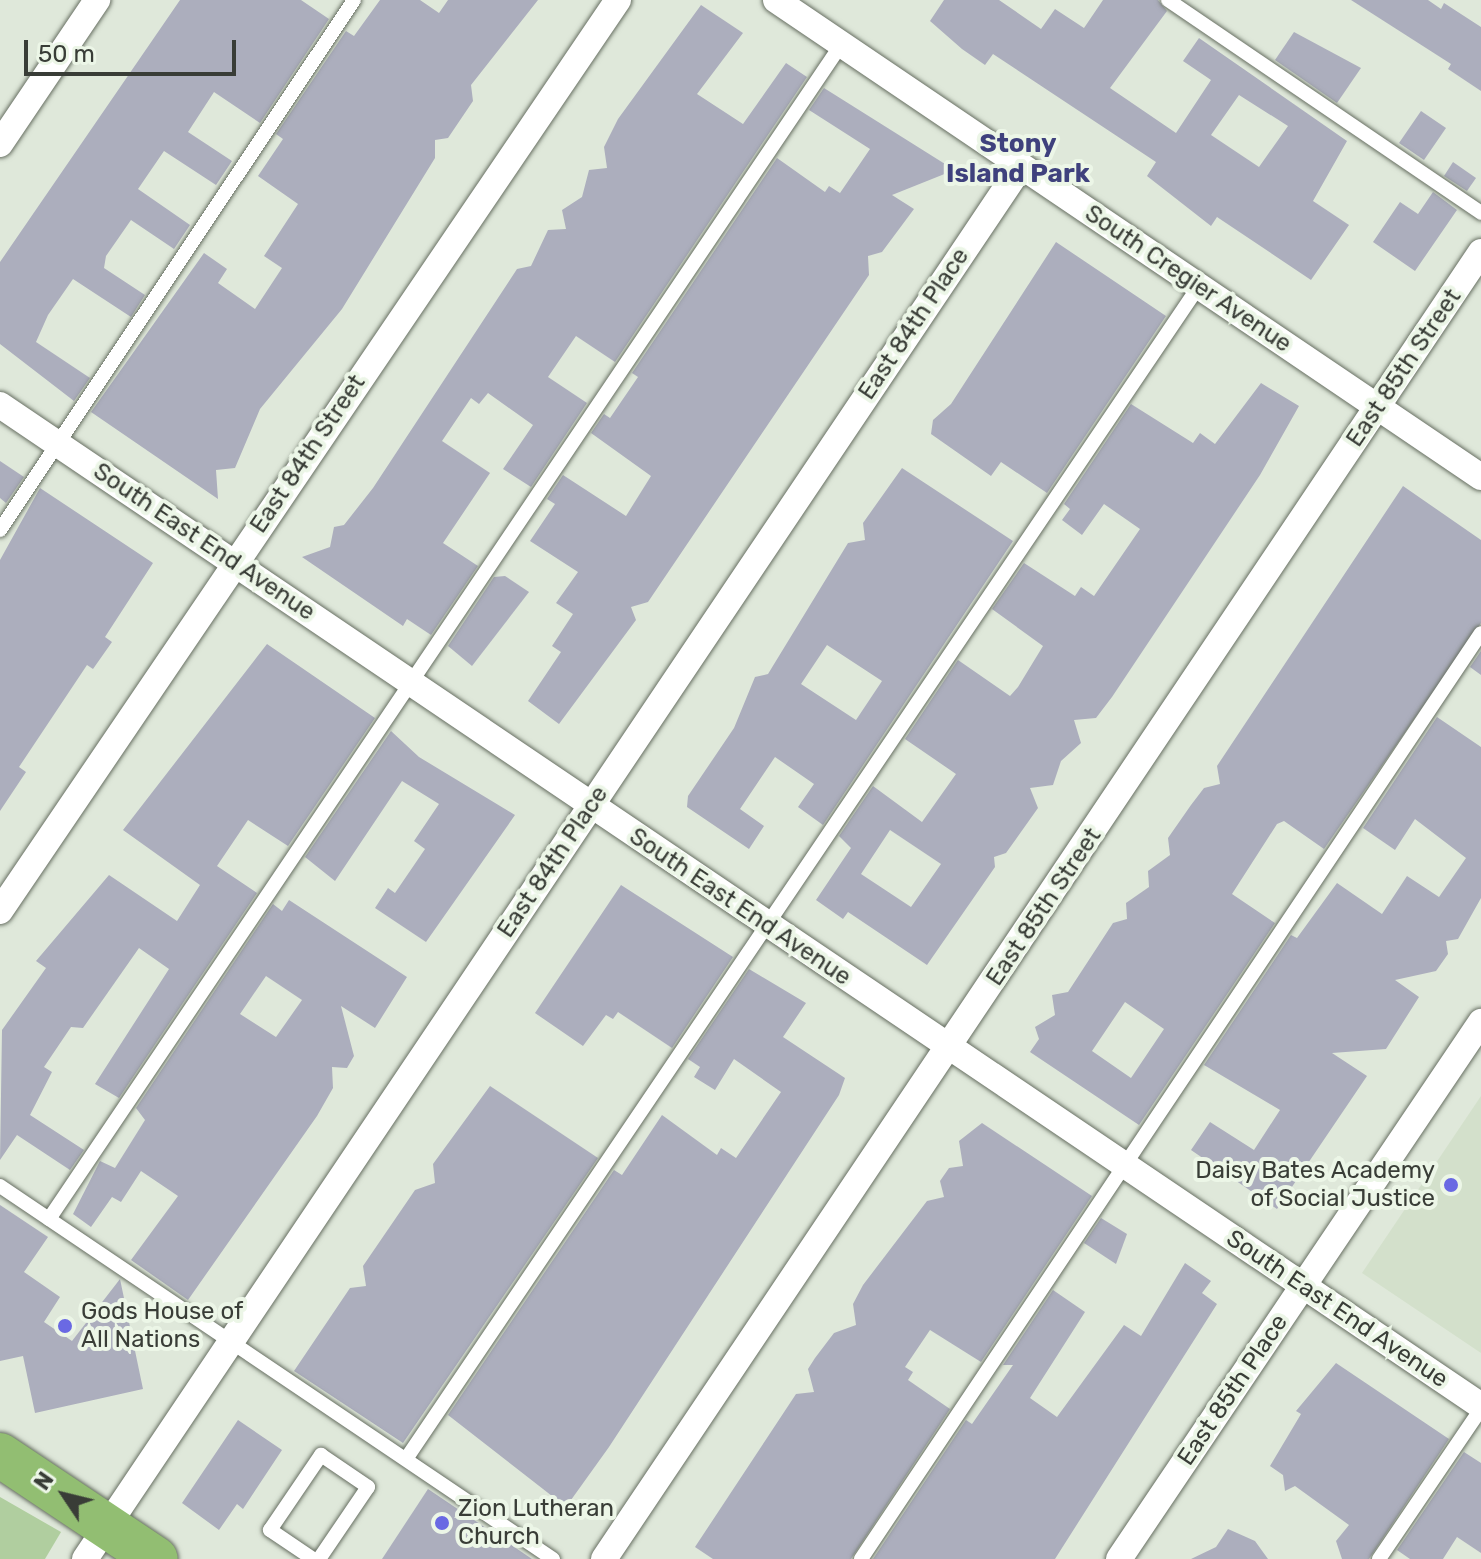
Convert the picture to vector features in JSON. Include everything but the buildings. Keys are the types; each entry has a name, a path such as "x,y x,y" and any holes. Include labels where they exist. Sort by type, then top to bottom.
{"highway":[{"path":"0,1455 96,1543 156,1559"}],"street":[{"path":"0,144 97,0"},
{"name":"East 84th Street","path":"0,911 618,0"},
{"name":"South Cregier Avenue","path":"776,0 1481,477"},
{"name":"East 84th Place","path":"96,1543 1021,166"},
{"name":"East 85th Street","path":"604,1559 950,1048 1481,252"},
{"name":"South East End Avenue","path":"0,405 1481,1407"},
{"name":"East 85th Place","path":"1119,1559 1481,1022"}],"lane":[{"path":"0,530 354,0"},
{"path":"1168,0 1481,213"},
{"path":"49,1219 415,685 841,45"},
{"path":"406,1459 1199,286"},
{"path":"861,1559 1481,633"},
{"path":"0,1186 553,1559"},
{"path":"1379,1559 1481,1407"},
{"path":"313,1559 270,1530 321,1455 368,1487 319,1559"}],"shaded area":[{"name":"Daisy Bates Academy of Social Justice","path":"1481,1096 1481,1353 1362,1273"}],"green space":[{"path":"0,1497 61,1532 45,1559 0,1559"}],"place":[{"name":"Daisy Bates Academy of Social Justice","path":"1451,1185"},
{"name":"Gods House of All Nations","path":"65,1326"},
{"name":"Zion Lutheran Church","path":"442,1523"}],"district":[{"name":"Stony Island Park","path":"1018,159"}]}
